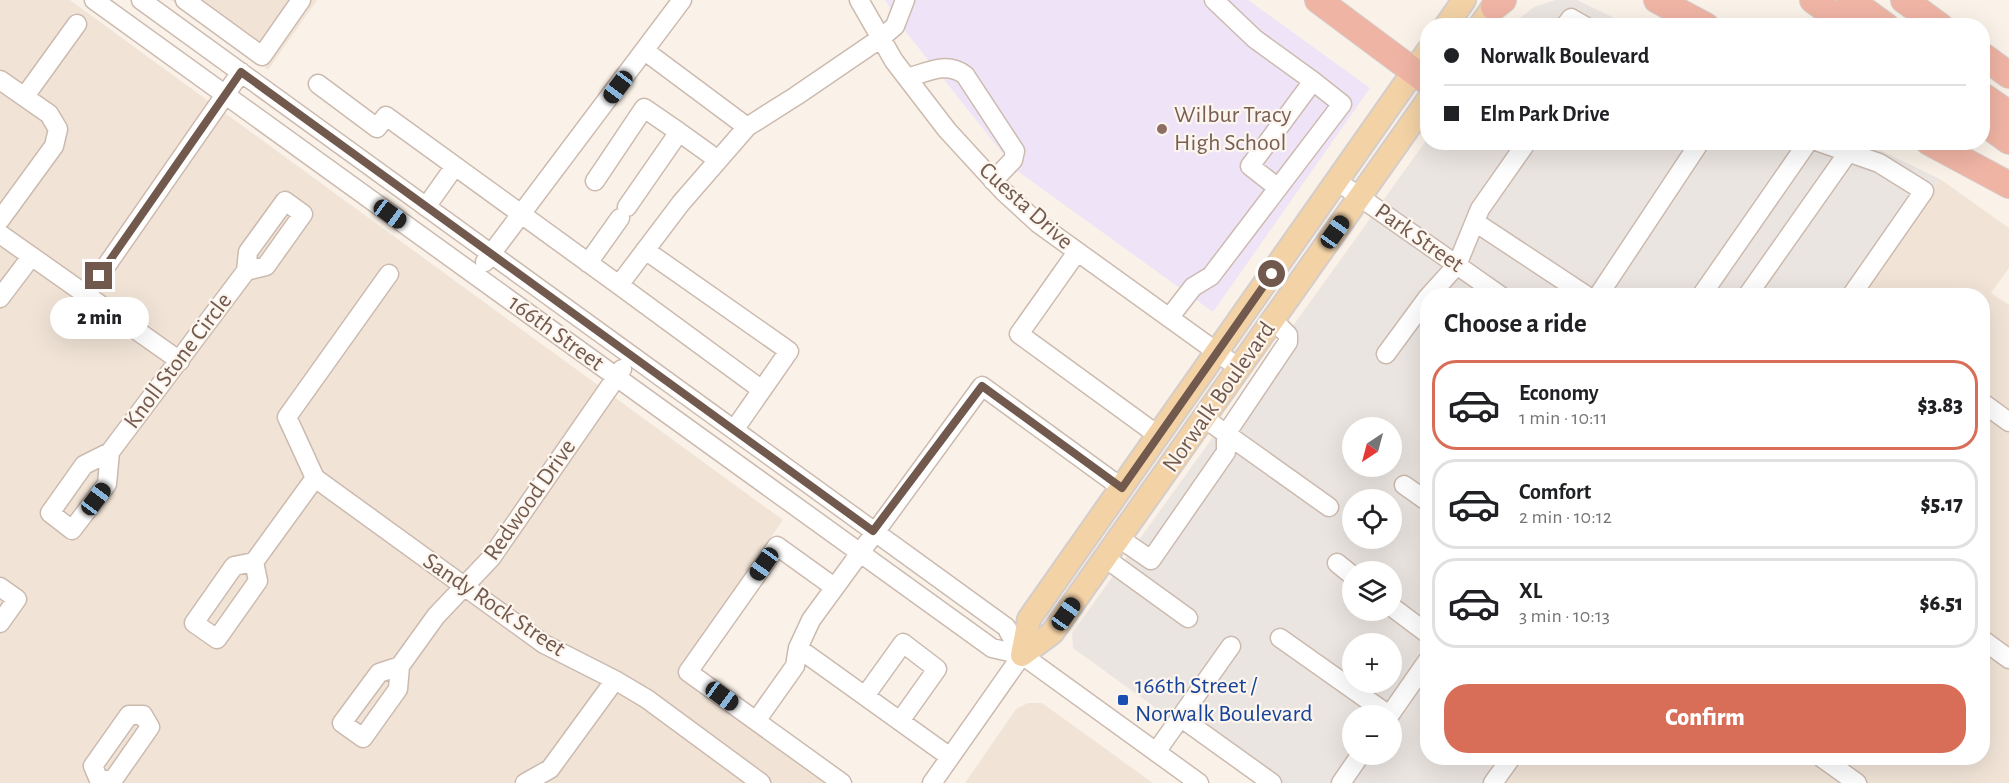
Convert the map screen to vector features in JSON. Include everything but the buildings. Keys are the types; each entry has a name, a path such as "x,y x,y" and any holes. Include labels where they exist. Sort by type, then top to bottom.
{"highway":[{"path":"1318,0 1420,66"},
{"path":"1657,0 1691,18"},
{"path":"1813,0 1837,18"},
{"path":"1850,0 1875,18"},
{"path":"1868,0 1892,18"},
{"path":"1904,0 1929,18"},
{"path":"1990,61 2009,75"},
{"path":"1990,88 2009,101"},
{"path":"1990,101 2009,114"},
{"path":"1990,127 2009,141"},
{"path":"1944,150 2009,185"}],"main road":[{"path":"1452,18 1464,0"},
{"name":"Norwalk Boulevard","path":"1022,655 1029,619 1337,181 1420,72"},
{"name":"Norwalk Boulevard","path":"1022,655 1052,633 1420,111"}],"street":[{"name":"166th Street","path":"94,0 992,648 1022,655 1199,783"},
{"name":"166th Street","path":"141,0 1006,627 1022,655"},
{"path":"185,0 262,56 301,0"},
{"path":"475,275 682,0"},
{"name":"Cuesta Drive","path":"859,0 908,78 947,130 993,181 1039,224 1239,368"},
{"path":"619,285 645,250 747,127 881,38 895,26 905,0"},
{"path":"1169,318 1193,287 1211,276 1342,104 1256,39 1214,0"},
{"path":"25,96 77,24"},
{"path":"645,51 747,127"},
{"path":"908,78 945,67 956,69 965,75 1015,151 1013,160 993,181"},
{"path":"86,295 241,72"},
{"path":"0,80 50,114 58,129 54,146 0,220"},
{"path":"1278,188 1250,166 1313,81"},
{"path":"318,84 377,128 386,116 762,390"},
{"path":"595,181 644,108 718,160"},
{"path":"588,263 679,132"},
{"path":"1436,288 1457,265 1480,209 1521,150"},
{"path":"1603,288 1695,150"},
{"path":"1707,288 1802,150"},
{"path":"1838,150 1879,164 1924,191 1857,288"},
{"path":"1754,288 1847,154"},
{"path":"426,207 455,166"},
{"name":"Park Street","path":"1337,181 1490,288"},
{"path":"1475,222 1575,288"},
{"path":"0,234 180,361"},
{"path":"645,250 789,351 734,430"},
{"path":"1077,252 1016,339 1159,436"},
{"path":"0,298 32,257"},
{"name":"Knoll Stone Circle","path":"110,452 246,271"},
{"name":"Sandy Rock Street","path":"389,274 287,417 315,478 544,644 647,699 761,783"},
{"path":"1386,354 1420,308"},
{"path":"1119,538 1151,560 1226,452 1226,434 1288,342 1288,335 1273,320"},
{"name":"Redwood Drive","path":"400,666 436,616 491,558 632,356"},
{"path":"756,721 795,666 798,648 811,620 873,531 984,383 1122,488"},
{"path":"1990,408 2009,422"},
{"path":"1204,418 1329,507"},
{"path":"254,562 315,478"},
{"path":"1404,485 1420,496"},
{"path":"834,587 777,546 688,672 842,783"},
{"path":"1105,558 1188,618"},
{"path":"1337,563 1342,567"},
{"path":"0,587 17,599 0,623"},
{"path":"1402,614 1420,628"},
{"path":"1280,638 1375,705"},
{"path":"865,696 903,643 937,669 900,721"},
{"path":"1990,645 2009,659"},
{"path":"1156,752 1231,646"},
{"path":"798,648 950,757"},
{"name":"Norwalk Boulevard","path":"934,782 1022,655"},
{"path":"1396,705 1420,671"},
{"path":"525,783 549,776 615,680"},
{"path":"1180,717 1272,783"},
{"path":"1341,783 1353,765"},
{"path":"1493,783 1506,765"},
{"path":"1831,765 1857,783"}],"shaded area":[{"path":"0,0 70,0 783,520 678,671 826,783 0,783"},
{"path":"171,0 317,0 268,70"},
{"name":"Wilbur Tracy High School","path":"885,0 1248,0 1370,88 1213,312 1016,170 901,26"},
{"path":"1555,0 1577,0 1614,18 1520,18 1534,7"},
{"path":"1420,149 1880,150 1940,179 1861,288 1420,288 1420,765 1520,765 1506,783 1259,783 1073,648 1072,633"},
{"path":"1940,179 2009,228 2009,268 1991,293 2009,305 2009,783 1506,783 1520,765 1990,765 1990,288 1861,288"},
{"path":"1028,703 1042,703 1153,783 965,783 1016,709"}],"place":[{"name":"Wilbur Tracy High School","path":"1162,129"},
{"name":"166th Street / Norwalk Boulevard","path":"1123,700"}],"route":[{"path":"99,276 241,72 873,531 982,386 1122,488 1272,274"}]}
